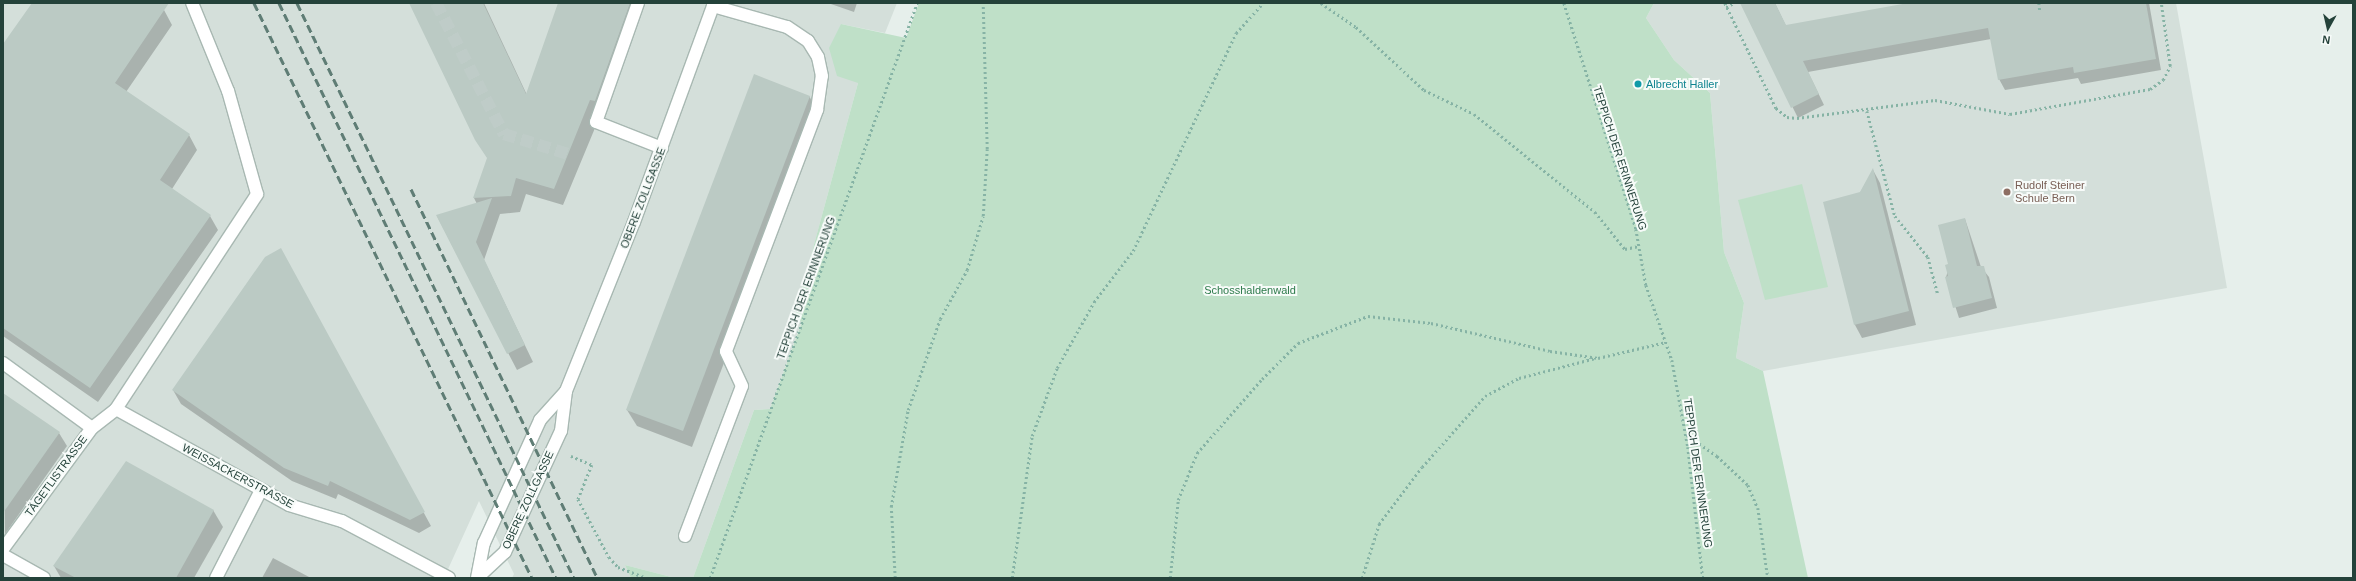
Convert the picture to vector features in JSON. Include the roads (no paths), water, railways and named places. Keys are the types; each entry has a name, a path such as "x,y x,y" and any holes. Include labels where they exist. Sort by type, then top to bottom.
{"street":[{"name":"TÄGETLISTRASSE","path":"3,549 92,428 116,409 257,194 228,91 192,3"},
{"path":"638,3 596,122 662,148"},
{"path":"685,536 742,386 726,351 817,110 822,76 818,57 808,41 787,27 713,4"},
{"name":"OBERE ZOLLGASSE","path":"478,577 505,552 560,431 566,391 662,148 713,4"},
{"path":"3,363 92,428"},
{"name":"OBERE ZOLLGASSE","path":"478,577 484,543 540,420 566,391"},
{"name":"WEISSACKERSTRASSE","path":"116,409 289,505 342,521 449,578"},
{"path":"216,578 261,490"},
{"path":"3,555 44,578"}],"tunnel":[{"path":"436,3 504,134 568,154"}],"railway":[{"path":"254,3 532,578"},
{"path":"279,3 556,578"},
{"path":"297,3 574,578"},
{"path":"411,189 597,578"}],"place":[{"name":"Albrecht Haller","path":"1638,84"},
{"name":"Rudolf Steiner Schule Bern","path":"2007,192"}],"park label":[{"name":"Schosshaldenwald","path":"1250,290"}]}
